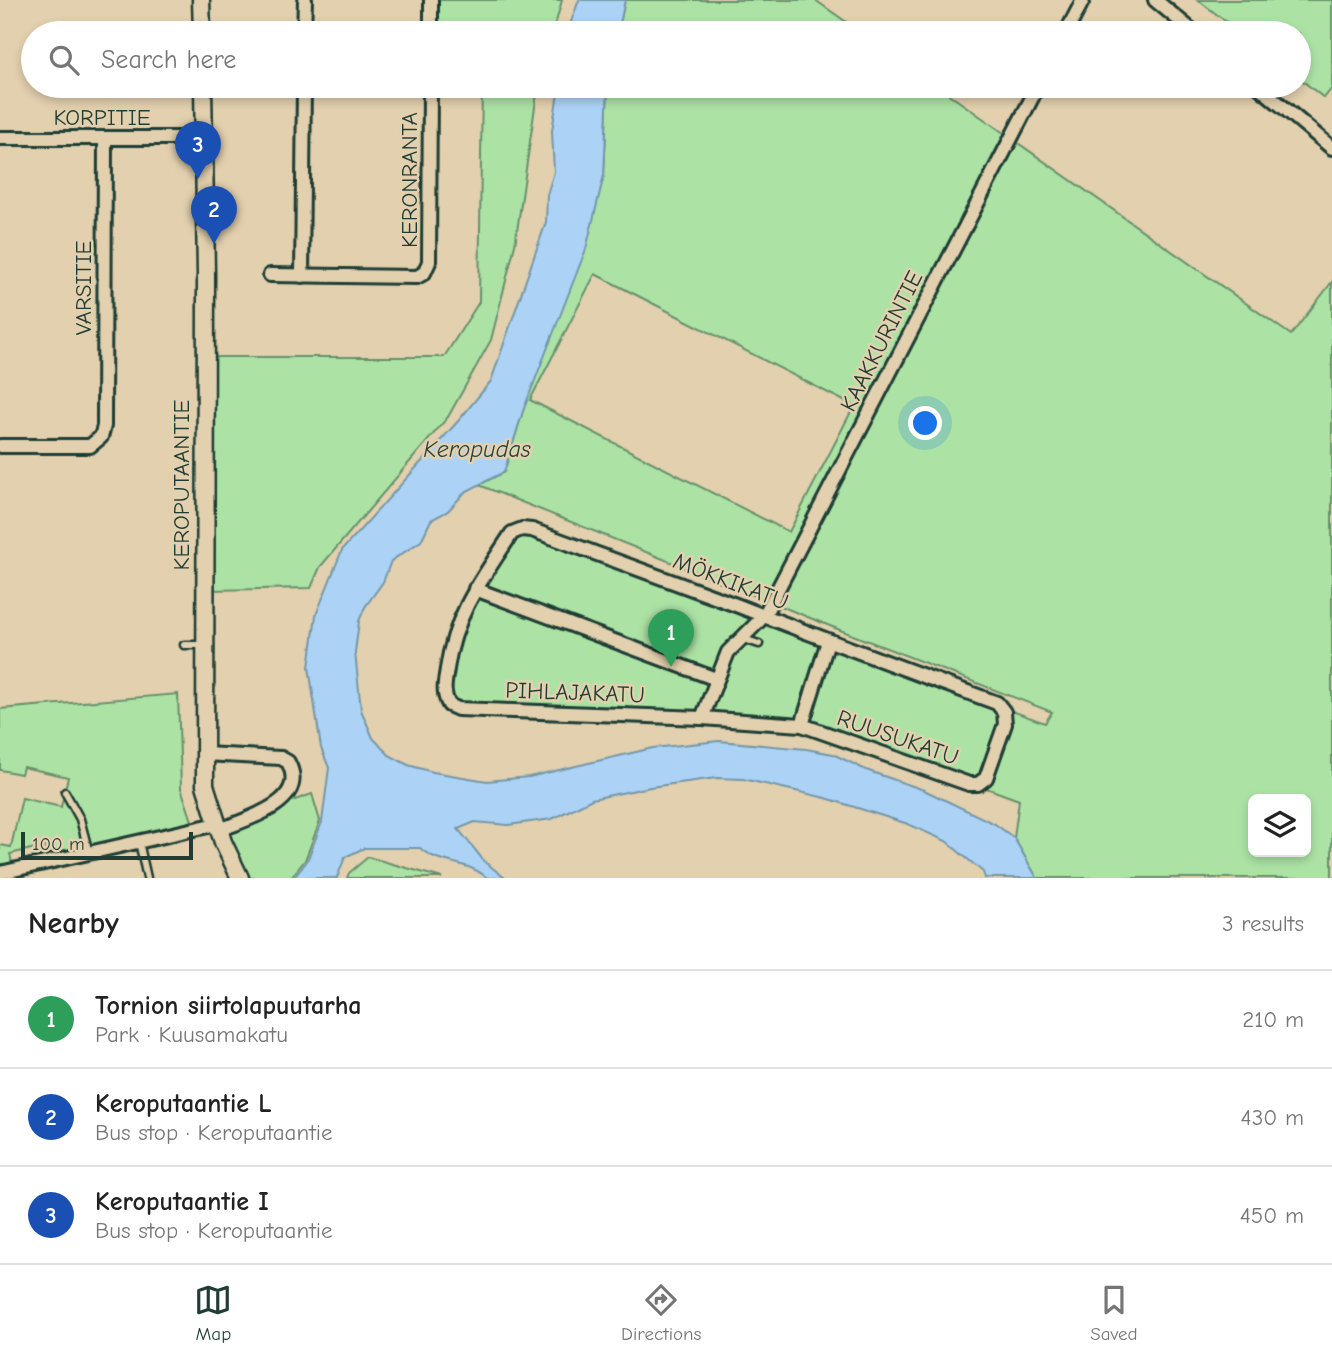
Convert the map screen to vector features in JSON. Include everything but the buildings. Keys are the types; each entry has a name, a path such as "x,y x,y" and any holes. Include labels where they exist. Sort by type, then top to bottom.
{"street":[{"path":"201,0 202,21"},
{"path":"304,21 305,0"},
{"path":"431,0 431,21"},
{"path":"1072,21 1083,0"},
{"path":"1155,0 1180,21"},
{"name":"KEROPUTAANTIE","path":"203,98 207,645 205,785 240,878"},
{"path":"270,275 302,276 304,98"},
{"name":"KERONRANTA","path":"302,276 417,277 424,273 429,261 430,98"},
{"name":"KAAKKURINTIE","path":"764,616 1032,98"},
{"path":"1272,98 1332,148"},
{"name":"KORPITIE","path":"0,138 204,138"},
{"name":"VARSITIE","path":"0,446 90,446 101,437 104,426 105,138"},
{"name":"MÖKKIKATU","path":"475,589 512,533 522,529 532,530 997,703"},
{"path":"475,589 716,680"},
{"name":"PIHLAJAKATU","path":"475,589 451,641 443,694 449,705 458,709 702,718"},
{"path":"764,616 728,652 702,718 802,725"},
{"name":"RUUSUKATU","path":"828,641 802,725 969,784 978,784 986,778 1005,724 1004,712 997,703"},
{"path":"0,872 219,827 276,806 292,789 294,780 288,762 281,758 204,754"}],"lane":[{"path":"740,638 759,644"},
{"path":"184,645 207,645"},
{"path":"65,792 80,819 89,853"},
{"path":"139,842 147,878"}],"green space":[{"path":"434,0 562,0 556,21 434,21"},
{"path":"625,0 815,0 845,21 621,21"},
{"path":"1198,0 1332,0 1332,88 1324,98 1311,88 1311,21 1225,21"},
{"path":"482,98 536,98 515,245 491,340 448,417 320,567 311,588 206,590 212,357 444,357 479,302"},
{"path":"607,98 954,98 1291,335 1332,282 1332,878 1037,878 1014,838 1019,800 806,722 459,706 451,698 449,689 461,632 485,583 514,536 523,533 1045,723 1052,712 479,485 504,472 604,175","holes":["595,274 854,406 789,532 530,400"]},
{"path":"178,694 181,788 193,824 47,859 44,846 10,854 13,867 0,870 0,845 11,847 22,798 61,807 68,777 23,767 21,774 0,770 0,709"},
{"path":"312,794 320,821 305,860 291,878 244,878 223,825"},
{"path":"368,857 442,878 347,878 349,873"}],"water":[{"path":"579,0 625,0 621,21 571,21"},
{"name":"Keropudas","path":"557,98 607,98 604,175 586,249 523,411 504,472 465,492 448,511 431,520 421,541 391,561 383,582 365,607 359,621 355,652 361,710 373,738 389,755 408,765 487,781 529,777 653,748 719,741 833,754 866,770 924,790 995,824 1014,838 1037,878 985,878 983,872 946,841 908,824 826,798 743,779 716,778 650,787 592,799 552,819 508,825 475,822 458,829 484,861 505,878 487,878 471,868 435,857 420,848 364,848 345,857 337,878 294,878 307,861 322,822 329,768 321,748 309,667 316,615 342,550 491,381 546,222 547,195 554,172 552,131"}],"place":[{"name":"Keroputaantie I","path":"198,179"},
{"name":"Keroputaantie L","path":"214,244"},
{"name":"Tornion siirtolapuutarha","path":"671,667"}]}
